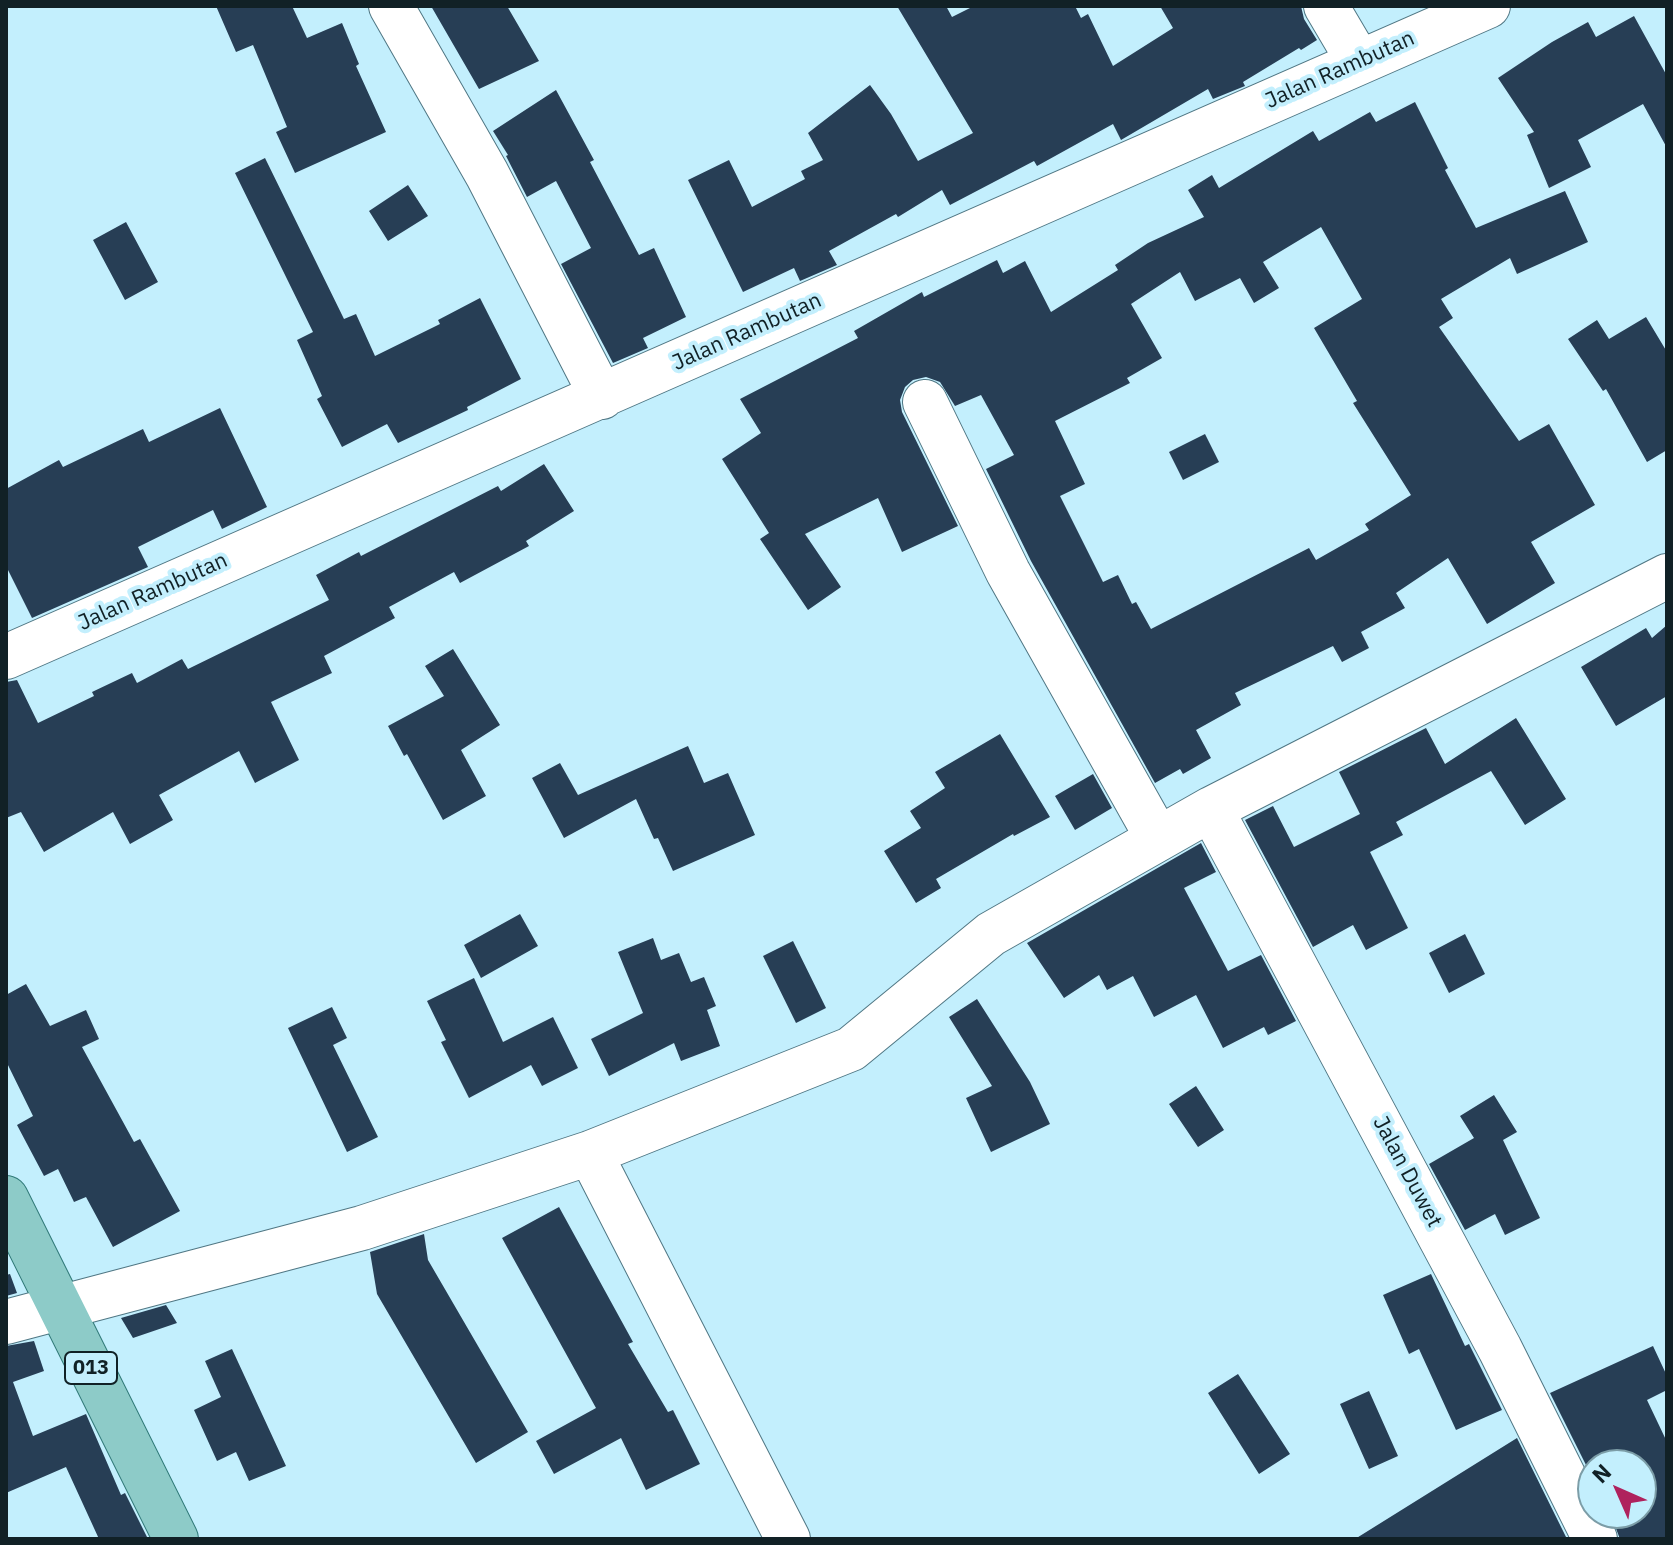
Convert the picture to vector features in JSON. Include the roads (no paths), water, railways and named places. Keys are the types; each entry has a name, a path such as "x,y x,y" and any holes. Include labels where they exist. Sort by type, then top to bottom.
{"main road":[{"name":"013","path":"6,1198 176,1539"}],"street":[{"path":"391,6 487,174 575,407"},
{"path":"1326,6 1359,62"},
{"name":"Jalan Rambutan","path":"6,657 1488,6"},
{"path":"925,402 1008,572 1157,837"},
{"path":"6,1322 362,1228 590,1153 851,1049 991,934 1157,837 1667,576"},
{"name":"Jalan Duwet","path":"1211,809 1494,1336 1595,1539"},
{"path":"590,1153 788,1539"}]}
